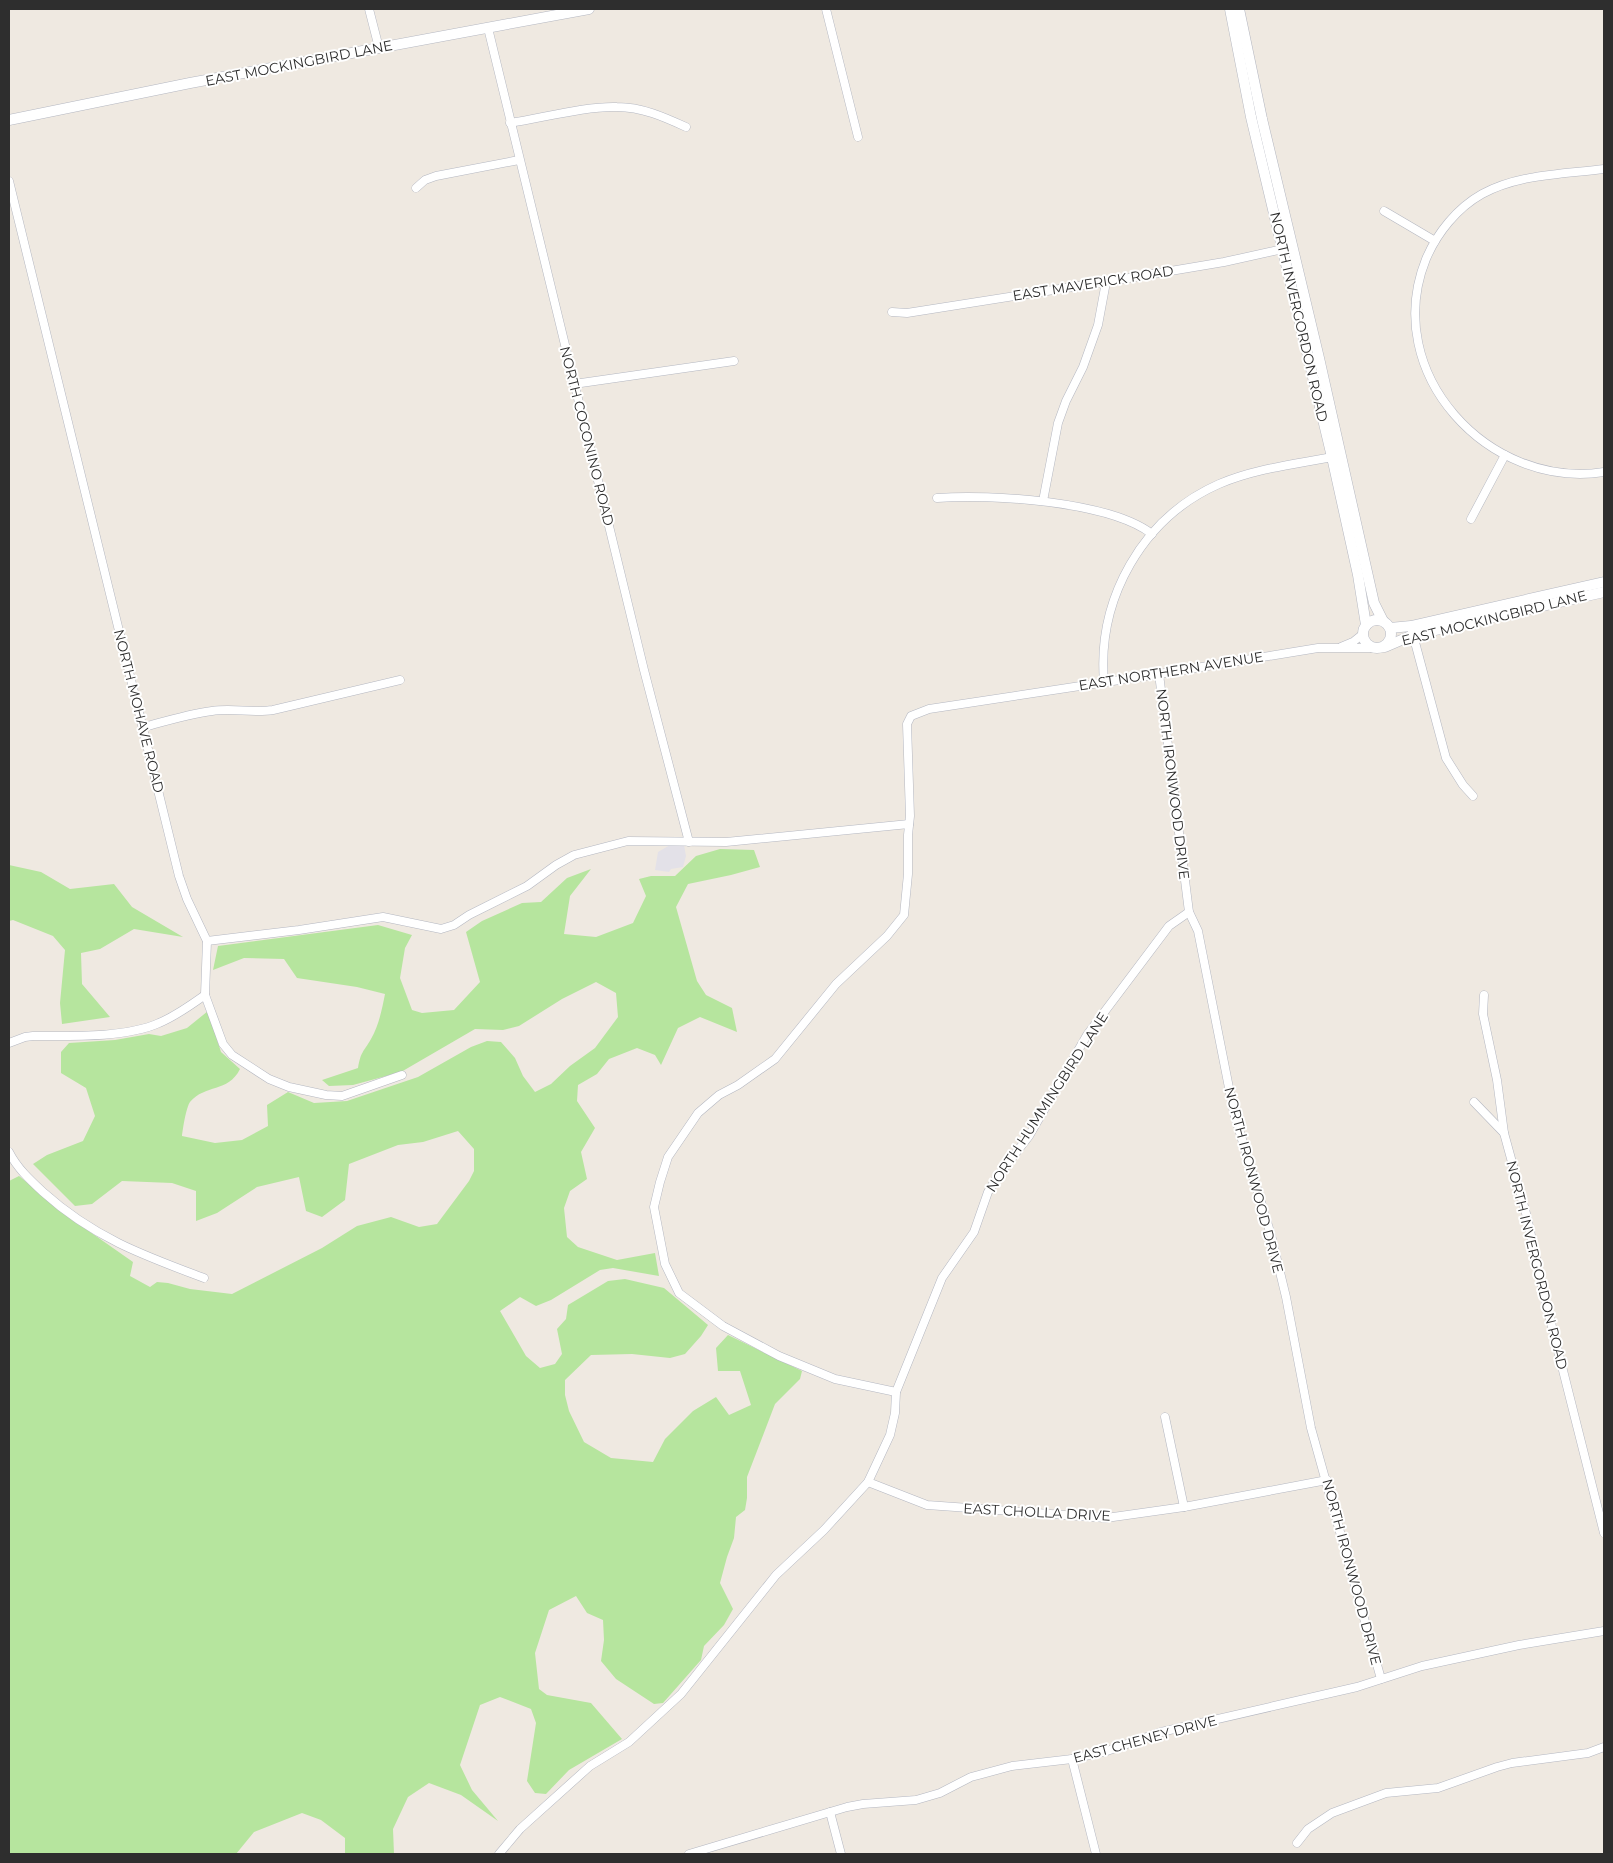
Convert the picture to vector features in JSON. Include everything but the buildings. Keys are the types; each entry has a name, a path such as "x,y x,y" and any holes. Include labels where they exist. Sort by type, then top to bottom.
{"street":[{"path":"368,9 379,48"},
{"name":"EAST MOCKINGBIRD LANE","path":"9,120 190,83 589,9"},
{"path":"826,9 858,136"},
{"name":"NORTH INVERGORDON ROAD","path":"1230,9 1251,117 1288,248"},
{"name":"NORTH INVERGORDON ROAD","path":"1240,9 1288,248 1337,456 1374,603 1387,625"},
{"name":"NORTH COCONINO ROAD","path":"488,28 644,670 689,842"},
{"path":"510,124 618,106 656,114 686,127"},
{"path":"416,188 425,180 436,176 519,160"},
{"path":"1604,168 1534,177 1494,189 1482,195 1460,212 1435,241 1423,268 1416,299 1417,337 1430,378 1453,416 1469,431 1505,455 1544,470 1579,474 1604,472"},
{"name":"NORTH MOHAVE ROAD","path":"9,181 131,681 144,726 179,876 189,905 208,941"},
{"path":"1384,211 1435,241"},
{"name":"EAST MAVERICK ROAD","path":"892,312 907,313 1106,282 1224,262 1288,248"},
{"path":"1043,501 1058,423 1082,368 1098,324 1106,282"},
{"path":"574,384 734,361"},
{"path":"1471,519 1505,455"},
{"path":"1104,682 1104,641 1116,592 1130,563 1152,534 1178,510 1219,484 1248,473 1337,456"},
{"name":"NORTH INVERGORDON ROAD","path":"1337,456 1358,575 1366,643 1379,647"},
{"path":"937,498 955,497 1043,501 1122,518 1133,522 1152,534"},
{"name":"EAST MOCKINGBIRD LANE","path":"1379,647 1412,631 1604,582"},
{"name":"EAST MOCKINGBIRD LANE","path":"1387,625 1412,631 1604,592"},
{"path":"1365,630 1374,620 1387,625 1390,640 1379,647"},
{"name":"EAST NORTHERN AVENUE","path":"1339,648 1353,642 1365,630"},
{"path":"1412,631 1446,758 1463,785 1473,796"},
{"name":"EAST NORTHERN AVENUE","path":"909,824 907,724 911,716 929,709 1318,648 1357,649 1379,647"},
{"name":"NORTH IRONWOOD DRIVE","path":"1159,674 1189,912 1198,931 1234,1113 1271,1235 1288,1308 1311,1428 1381,1679"},
{"path":"144,726 211,711 258,712 274,710 400,680"},
{"path":"402,1075 342,1096 311,1093 269,1079 226,1050 205,994 208,941 383,917 441,929 454,925 469,915 527,886 556,865 574,855 628,840 726,842 909,824 908,874 904,915 887,936 836,984 775,1059 738,1085 719,1094 698,1113 668,1157 654,1207 665,1264 679,1293 723,1326 779,1356 835,1379 896,1392"},
{"name":"NORTH HUMMINGBIRD LANE","path":"868,1482 890,1435 895,1413 896,1392 942,1278 974,1232 988,1192 1029,1136 1086,1035 1169,926 1189,912"},
{"path":"9,1043 33,1036 99,1035 140,1029 159,1024 205,994"},
{"name":"NORTH INVERGORDON ROAD","path":"1484,995 1483,1014 1498,1080 1504,1133 1527,1217 1544,1295 1604,1532"},
{"path":"1474,1102 1504,1133"},
{"path":"9,1152 17,1165 36,1186 62,1209 98,1234 159,1262 204,1278"},
{"path":"1165,1417 1184,1506"},
{"name":"EAST CHOLLA DRIVE","path":"868,1482 927,1505 1106,1518 1327,1480"},
{"path":"498,1854 520,1830 590,1766 629,1742 681,1694 776,1575 824,1530 868,1482"},
{"name":"EAST CHENEY DRIVE","path":"689,1854 830,1812 864,1804 916,1800 940,1792 971,1777 1012,1766 1072,1759 1107,1751 1169,1730 1357,1687 1422,1666 1476,1654 1604,1632"},
{"path":"1297,1843 1308,1829 1332,1812 1386,1793 1438,1788 1496,1767 1588,1753 1604,1747"},
{"path":"1072,1759 1096,1854"},
{"path":"830,1812 841,1854"}],"shaded area":[{"path":"670,845 684,845 686,856 683,867 671,869 669,872 655,870 658,852"}],"green space":[{"path":"720,849 754,850 760,867 688,884 676,907 697,981 706,995 732,1008 737,1032 700,1017 678,1028 661,1065 655,1055 637,1048 609,1059 597,1074 578,1085 577,1101 595,1128 581,1152 587,1179 570,1191 564,1208 567,1237 578,1247 617,1260 655,1253 659,1276 613,1268 600,1270 551,1300 536,1306 520,1297 500,1311 526,1356 540,1368 555,1364 562,1354 557,1329 566,1319 568,1305 608,1281 625,1279 664,1288 708,1325 685,1354 670,1358 632,1354 591,1355 565,1380 565,1395 569,1411 584,1442 611,1458 653,1462 665,1439 693,1411 716,1397 729,1415 751,1405 740,1371 718,1371 716,1348 728,1335 802,1371 800,1379 775,1404 747,1477 745,1510 736,1517 734,1538 720,1583 733,1609 724,1625 704,1646 701,1660 663,1703 654,1704 616,1679 601,1661 604,1640 603,1620 587,1613 576,1596 549,1610 535,1653 539,1689 547,1695 591,1703 622,1739 569,1770 546,1794 535,1793 527,1781 536,1723 531,1709 500,1697 480,1705 460,1765 472,1790 498,1821 461,1795 429,1783 408,1797 393,1829 394,1854 345,1854 345,1838 321,1820 302,1813 254,1832 236,1854 9,1854 9,1181 19,1176 83,1227 133,1262 130,1276 150,1287 157,1282 190,1289 232,1294 322,1248 357,1226 391,1217 419,1227 437,1224 469,1181 474,1171 474,1149 458,1131 423,1142 398,1145 349,1164 345,1200 322,1217 306,1211 299,1177 257,1187 217,1213 196,1221 196,1191 172,1183 122,1181 92,1204 75,1206 33,1164 47,1155 83,1141 95,1116 86,1088 61,1073 61,1052 69,1043 115,1040 149,1034 161,1036 187,1028 208,1011 221,1052 240,1069 229,1082 196,1096 190,1102 182,1136 215,1143 242,1140 268,1126 267,1105 288,1092 314,1103 347,1101 418,1077 471,1047 487,1041 501,1042 515,1058 523,1076 535,1092 551,1084 570,1066 595,1048 618,1017 616,993 596,982 562,999 519,1026 503,1030 475,1029 401,1072 353,1085 329,1086 322,1080 358,1068 361,1055 376,1028 385,994 357,987 297,978 284,959 244,958 213,970 218,946 378,925 412,935 405,948 400,978 412,1010 422,1013 454,1010 480,982 466,932 482,921 522,903 541,902 567,878 591,869 570,896 564,934 596,937 633,923 646,896 639,879 651,876 675,876 696,856"},
{"path":"9,865 41,872 70,889 114,884 132,907 183,937 134,929 100,949 81,953 82,984 110,1017 62,1024 60,1003 65,950 53,936 13,920 9,921"}]}
